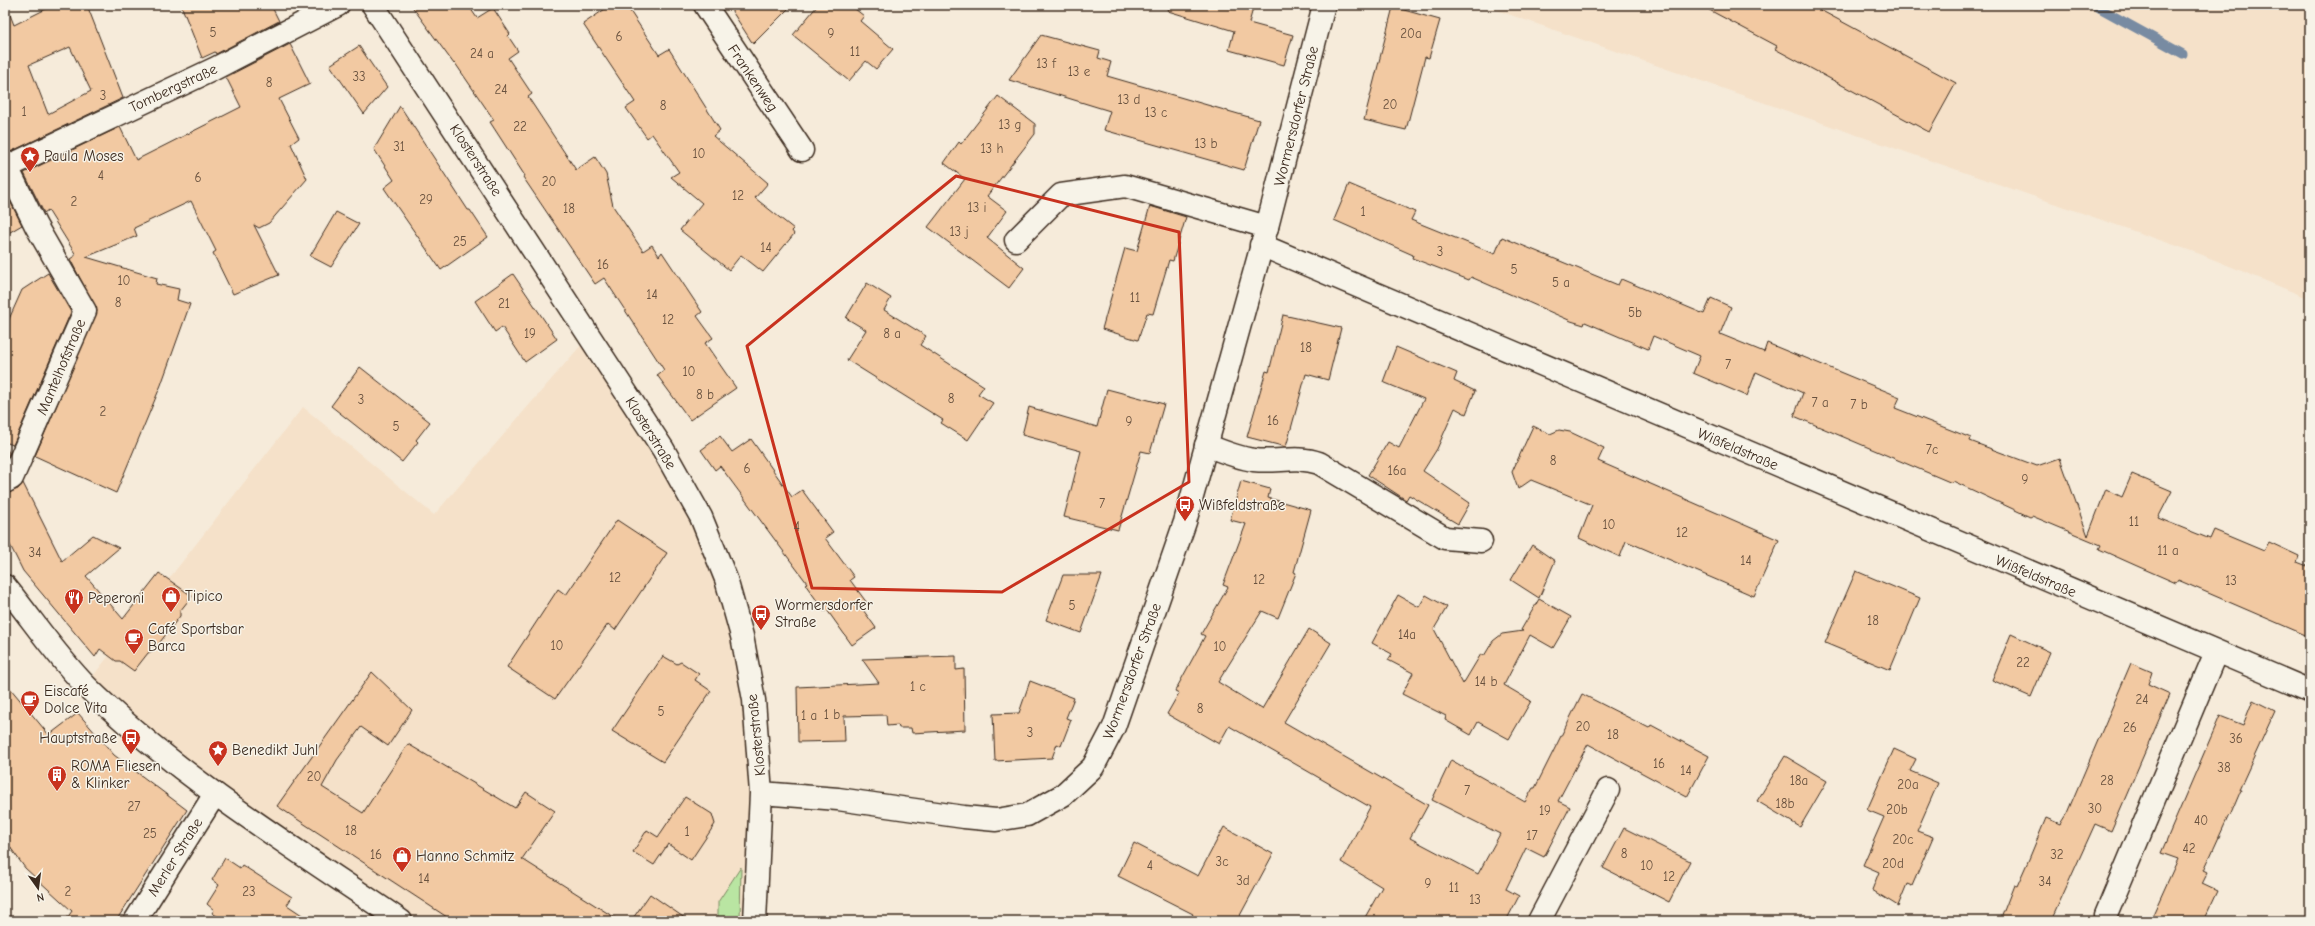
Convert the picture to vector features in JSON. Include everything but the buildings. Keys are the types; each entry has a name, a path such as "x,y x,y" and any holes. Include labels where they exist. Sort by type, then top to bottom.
{"street":[{"name":"Tombergstraße","path":"6,166 214,69 338,5"},
{"name":"Klosterstraße","path":"373,5 459,134 663,449 701,517 726,579 742,636 754,700 761,793 756,921"},
{"name":"Frankenweg","path":"705,5 802,150"},
{"name":"Wormersdorfer Straße","path":"761,793 838,799 964,818 996,820 1027,814 1063,795 1093,767 1114,728 1185,522 1264,236 1324,5"},
{"name":"Mantelhofstraße","path":"5,482 12,478 85,311 47,247 6,166"},
{"path":"1016,240 1061,195 1125,186 1264,236"},
{"name":"Wißfeldstraße","path":"1264,236 2216,652 2310,691"},
{"path":"1206,445 1253,460 1269,461 1288,458 1306,458 1339,474 1445,538 1481,541"},
{"path":"5,586 86,686 144,740 215,794 401,921"},
{"path":"2106,915 2216,652"},
{"path":"1539,921 1608,790"},
{"name":"Merler Straße","path":"135,921 215,794"}],"highlighted area":[{"path":"956,176 1179,232 1189,482 1002,592 812,588 747,346"}],"shaded area":[{"path":"1482,5 2310,5 2310,299 2200,254"},
{"path":"589,336 701,517 754,700 756,921 402,921 86,685 303,407 434,515"}],"green space":[{"path":"741,867 740,921 718,921 718,902"}],"waterway":[{"path":"2094,5 2183,54"}],"place":[{"name":"Paula Moses","path":"30,173"},
{"name":"Wißfeldstraße","path":"1185,522"},
{"name":"Tipico","path":"171,613"},
{"name":"Peperoni","path":"74,615"},
{"name":"Wormersdorfer Straße","path":"761,631"},
{"name":"Café Sportsbar Barca","path":"134,655"},
{"name":"Eiscafé Dolce Vita","path":"30,717"},
{"name":"Hauptstraße","path":"131,755"},
{"name":"Benedikt Juhl","path":"218,767"},
{"name":"ROMA Fliesen & Klinker","path":"57,792"},
{"name":"Hanno Schmitz","path":"402,873"}]}
